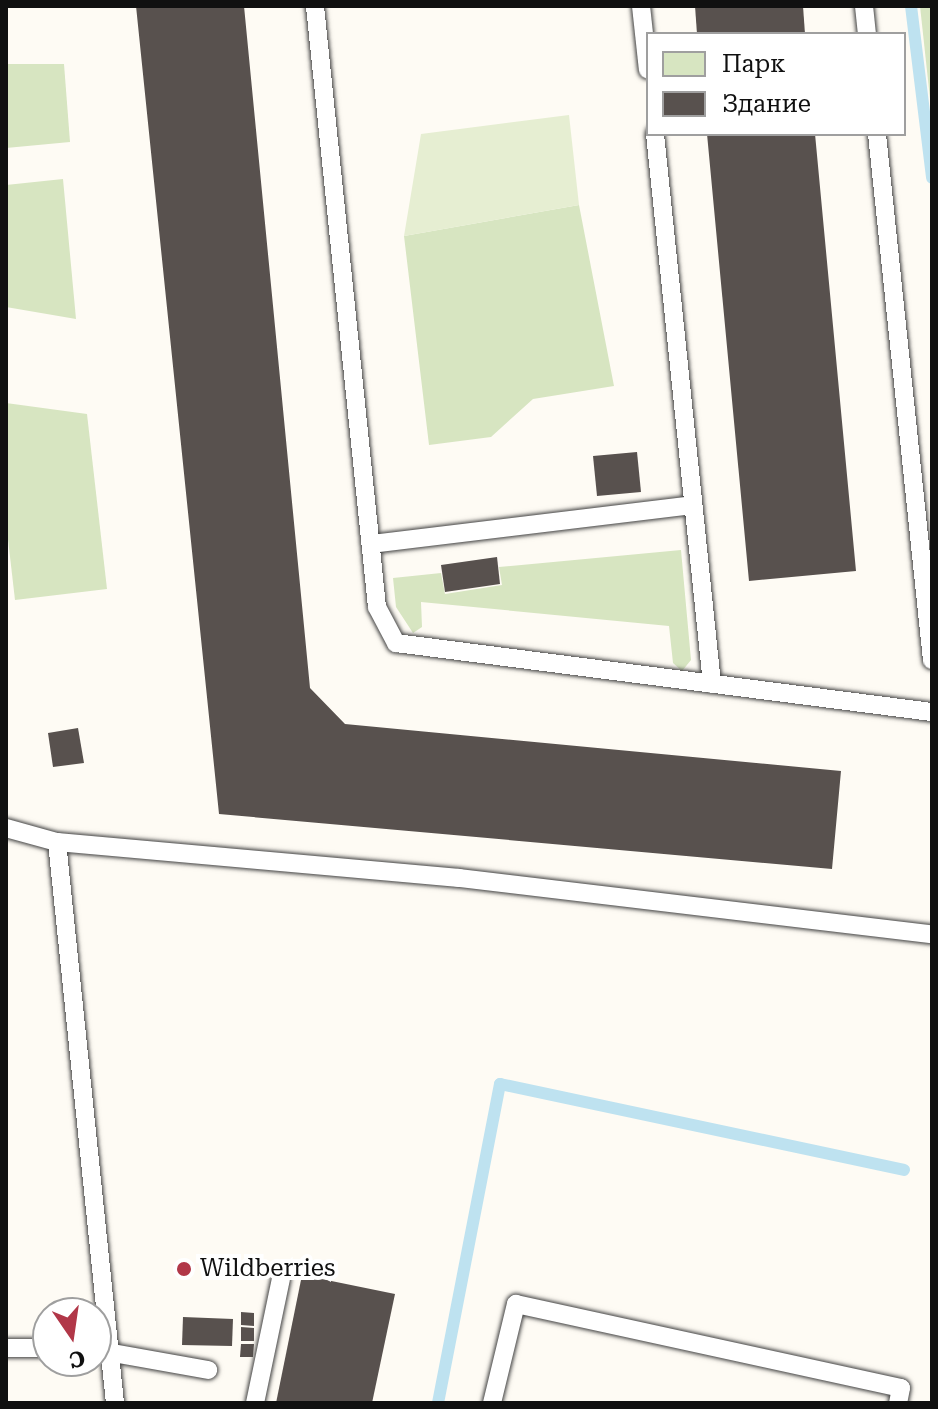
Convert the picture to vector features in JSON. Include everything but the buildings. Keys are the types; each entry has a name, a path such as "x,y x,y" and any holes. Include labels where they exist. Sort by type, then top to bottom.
{"lane":[{"path":"315,6 377,607 396,643 932,712"},
{"path":"641,6 646,52"},
{"path":"864,6 867,32"},
{"path":"655,136 712,684"},
{"path":"877,136 932,660"},
{"path":"371,544 692,505"},
{"path":"6,828 57,842 459,878 932,934"},
{"path":"57,842 99,1297"},
{"path":"255,1403 281,1279"},
{"path":"492,1403 516,1304 901,1388 898,1403"},
{"path":"6,1348 32,1348"},
{"path":"112,1352 208,1370"},
{"path":"110,1377 115,1403"}],"green space":[{"path":"920,6 932,6 932,117"},
{"path":"6,64 64,64 70,142 6,148"},
{"path":"569,115 579,205 404,236 421,134"},
{"path":"63,179 76,319 6,307 6,185"},
{"path":"579,205 614,386 533,399 491,437 429,445 404,236"},
{"path":"6,403 87,414 107,589 15,600 6,522"},
{"path":"681,550 691,660 682,671 673,663 669,626 421,602 422,627 413,633 396,607 393,578 441,573 445,594 502,585 499,567"}],"waterway":[{"path":"911,6 932,178"},
{"path":"438,1403 500,1084 904,1170"}],"place":[{"name":"Wildberries","path":"184,1269"}]}
